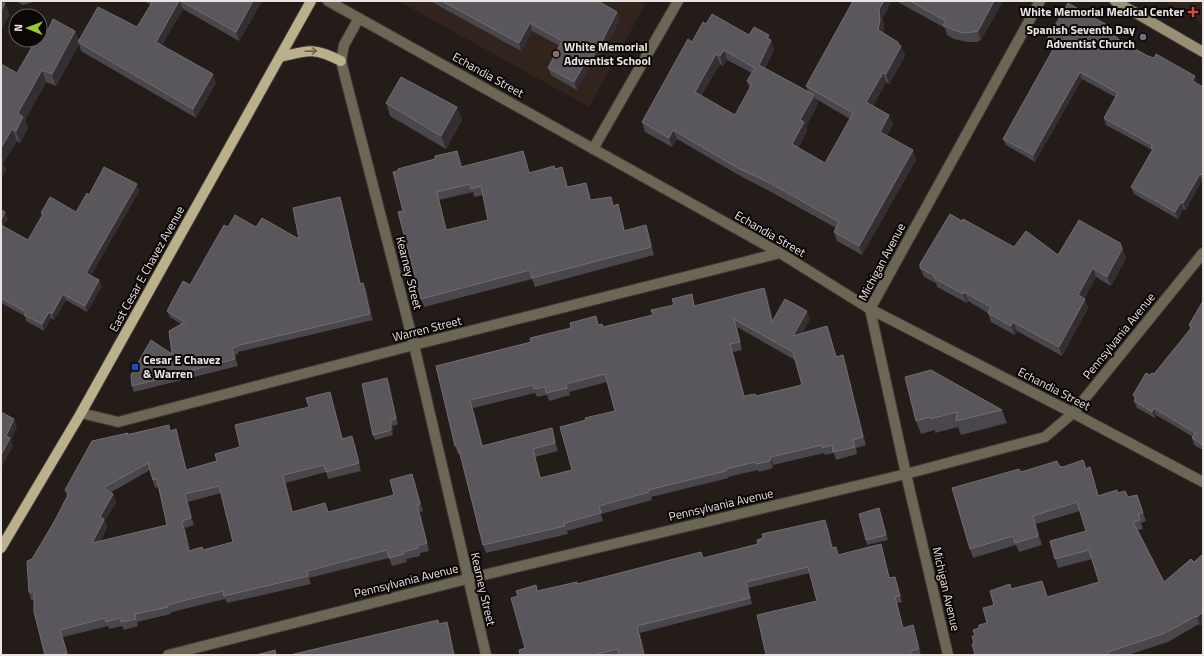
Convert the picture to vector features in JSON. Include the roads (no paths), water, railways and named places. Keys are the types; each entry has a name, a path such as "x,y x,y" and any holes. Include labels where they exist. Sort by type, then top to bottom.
{"main road":[{"name":"East Cesar E Chavez Avenue","path":"1,548 81,413 311,1"},
{"path":"1115,1 1203,52"},
{"path":"280,57 309,50 325,52 341,61"}],"street":[{"name":"Echandia Street","path":"328,1 780,253 870,309 1073,413 1203,482"},
{"path":"594,149 678,1"},
{"name":"Michigan Avenue","path":"948,655 870,309 1040,1"},
{"name":"Kearney Street","path":"359,18 344,45 341,61 414,345 486,655"},
{"name":"Warren Street","path":"81,413 118,422 414,345 780,253"},
{"name":"Pennsylvania Avenue","path":"168,655 468,579 906,474 1045,437 1073,413 1203,253"}],"place":[{"name":"White Memorial Medical Center","path":"1193,12"},
{"name":"Spanish Seventh Day Adventist Church","path":"1143,37"},
{"name":"White Memorial Adventist School","path":"556,54"},
{"name":"Cesar E Chavez & Warren","path":"135,367"}]}
